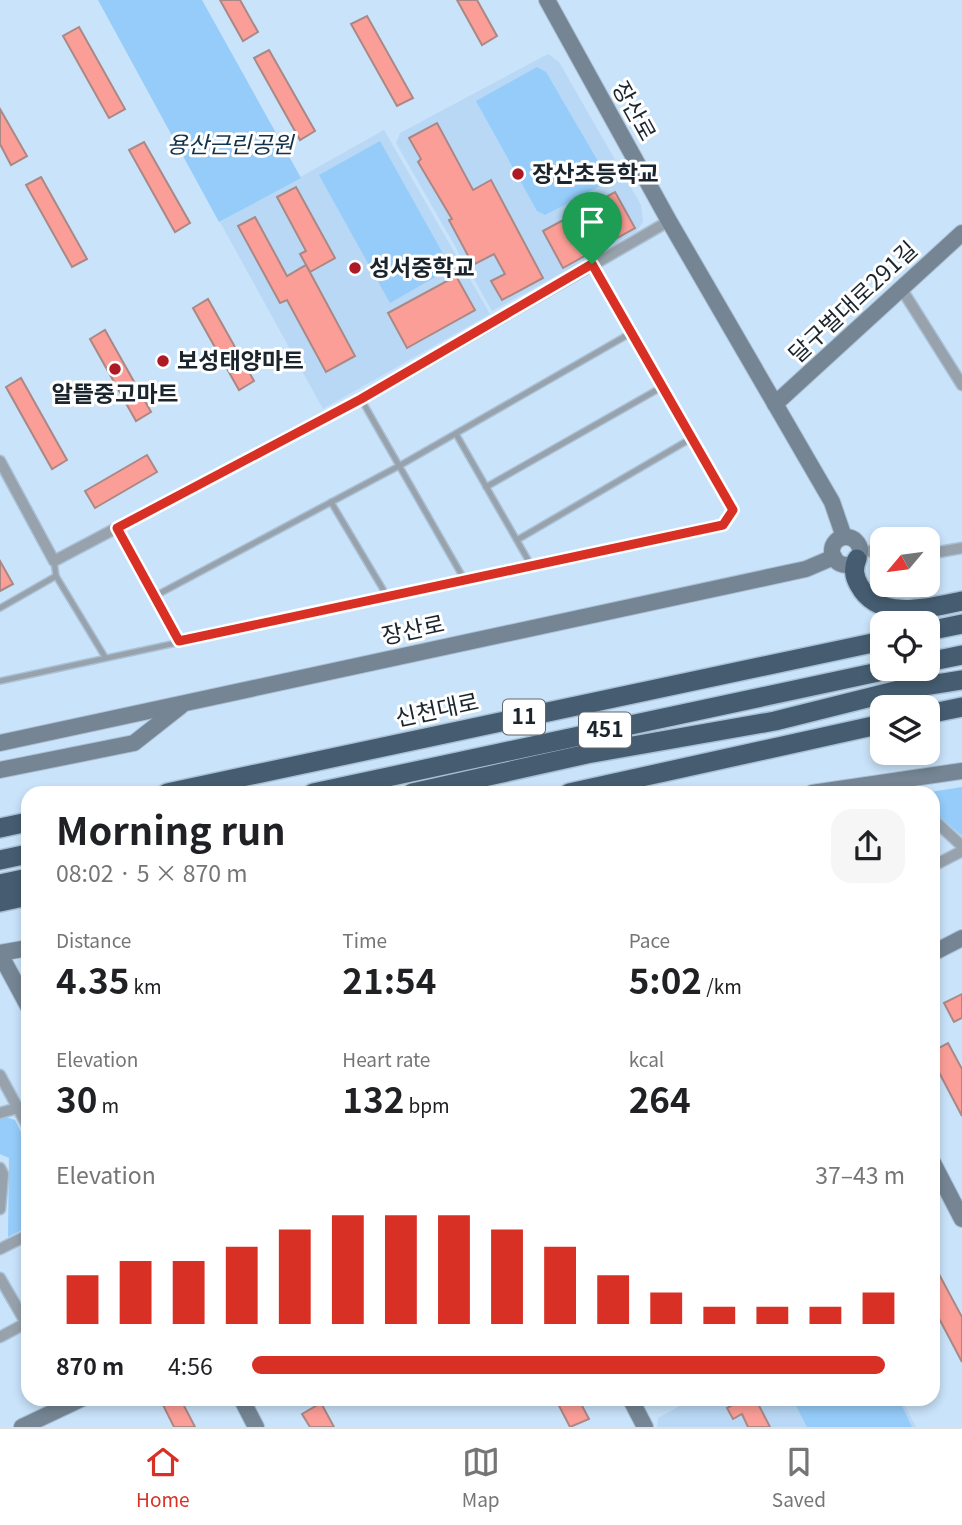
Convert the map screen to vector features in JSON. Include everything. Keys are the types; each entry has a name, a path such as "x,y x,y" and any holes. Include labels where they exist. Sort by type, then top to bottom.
{"highway":[{"path":"859,554 854,573 866,598 890,609 920,609 962,601"},
{"path":"940,629 962,624"},
{"name":"신천대로","path":"200,786 870,644"},
{"path":"940,660 962,655"},
{"name":"451","path":"346,786 870,674"},
{"name":"451","path":"443,786 587,754 775,720 899,690 962,680"},
{"path":"940,712 962,707"},
{"path":"601,786 870,727"},
{"path":"0,828 21,824"},
{"path":"0,860 21,856"},
{"path":"0,884 21,889"},
{"path":"0,902 21,893"}],"street":[{"name":"장산로","path":"547,0 669,221 832,502 844,537"},
{"path":"0,461 54,561 361,399 669,221"},
{"name":"달구벌대로291길","path":"775,404 962,233"},
{"path":"901,288 962,385"},
{"path":"859,554 856,541 844,537 834,544 834,557 845,565 859,554 870,554"},
{"path":"940,552 962,548"},
{"name":"장산로","path":"0,743 806,569 834,557"},
{"path":"0,771 134,743 186,703"},
{"path":"854,786 962,771"},
{"path":"890,780 896,786"},
{"path":"940,826 962,848 940,862"},
{"path":"940,949 962,937"},
{"path":"21,950 0,954 21,993"},
{"path":"0,1076 21,1104"},
{"path":"0,1113 21,1108"},
{"path":"0,1168 3,1174 0,1209"},
{"path":"940,1177 962,1219"},
{"path":"0,1249 21,1238"},
{"path":"0,1278 21,1313"},
{"path":"0,1337 21,1326"},
{"path":"22,1427 66,1406"},
{"path":"245,1406 256,1427"},
{"path":"634,1406 645,1427"}],"lane":[{"path":"0,681 723,525 733,510 592,264"},
{"path":"155,596 400,466 631,332"},
{"path":"486,487 662,387"},
{"path":"361,399 464,579"},
{"path":"456,434 531,565"},
{"path":"517,540 692,438"},
{"path":"331,502 387,596"},
{"path":"117,528 179,641"},
{"path":"54,561 56,576 105,657"},
{"path":"0,608 56,576"}],"shaded area":[{"name":"장산초등학교","path":"548,54 559,62 641,205 643,222 636,232 492,311 396,143 400,133"},
{"name":"성서중학교","path":"384,130 490,314 323,409 220,222"},
{"path":"680,1406 905,1406 916,1427 657,1427 658,1418"}],"green space":[{"name":"용산근린공원","path":"98,0 202,0 301,178 219,222"},
{"path":"537,67 546,72 606,175 606,183 545,215 537,211 476,101"},
{"path":"380,141 451,268 390,303 319,175"},
{"path":"962,787 962,836 940,817 940,790"},
{"path":"0,1115 15,1120 21,1132 21,1230 8,1237 9,1158 0,1154"},
{"path":"796,1406 902,1406 912,1427 807,1427"}],"building":[{"path":"220,0 240,0 258,32 243,41"},
{"path":"457,0 477,0 497,36 482,45"},
{"path":"367,16 413,98 397,106 351,24"},
{"path":"79,27 125,109 109,118 63,36"},
{"path":"269,50 315,131 300,140 254,58"},
{"path":"0,109 27,156 11,165 0,144"},
{"path":"437,123 473,190 491,180 543,278 502,300 491,281 505,274 494,254 473,265 449,220 452,219 418,162 421,159 409,138"},
{"path":"144,142 190,223 175,232 129,150"},
{"path":"41,177 87,259 72,267 26,185"},
{"path":"296,187 335,258 310,272 300,254 306,251 277,197"},
{"path":"615,192 635,228 563,268 543,231"},
{"path":"255,217 287,276 306,265 355,356 326,372 287,300 280,303 238,226"},
{"path":"456,276 475,310 407,348 388,313"},
{"path":"208,299 254,381 239,390 193,308"},
{"path":"105,330 151,412 136,421 90,339"},
{"path":"21,378 67,460 52,469 6,387"},
{"path":"147,455 157,472 95,508 85,491"},
{"path":"0,561 13,584 0,591"},
{"path":"962,994 962,1018 954,1022 944,1003"},
{"path":"948,1043 962,1069 962,1116 940,1074 940,1047"},
{"path":"940,1276 962,1317 962,1362 940,1320"},
{"path":"164,1406 184,1406 195,1427 174,1427"},
{"path":"316,1406 323,1406 334,1427 310,1427 302,1414"},
{"path":"559,1406 582,1406 589,1419 570,1427"},
{"path":"759,1406 770,1427 748,1427 742,1414 733,1419 727,1408"}],"place":[{"name":"장산초등학교","path":"518,174"},
{"name":"성서중학교","path":"355,268"},
{"name":"보성태양마트","path":"163,361"},
{"name":"알뜰중고마트","path":"115,369"}],"route":[{"path":"592,264 733,510 723,525 179,641 117,528 361,399 592,264"}]}
